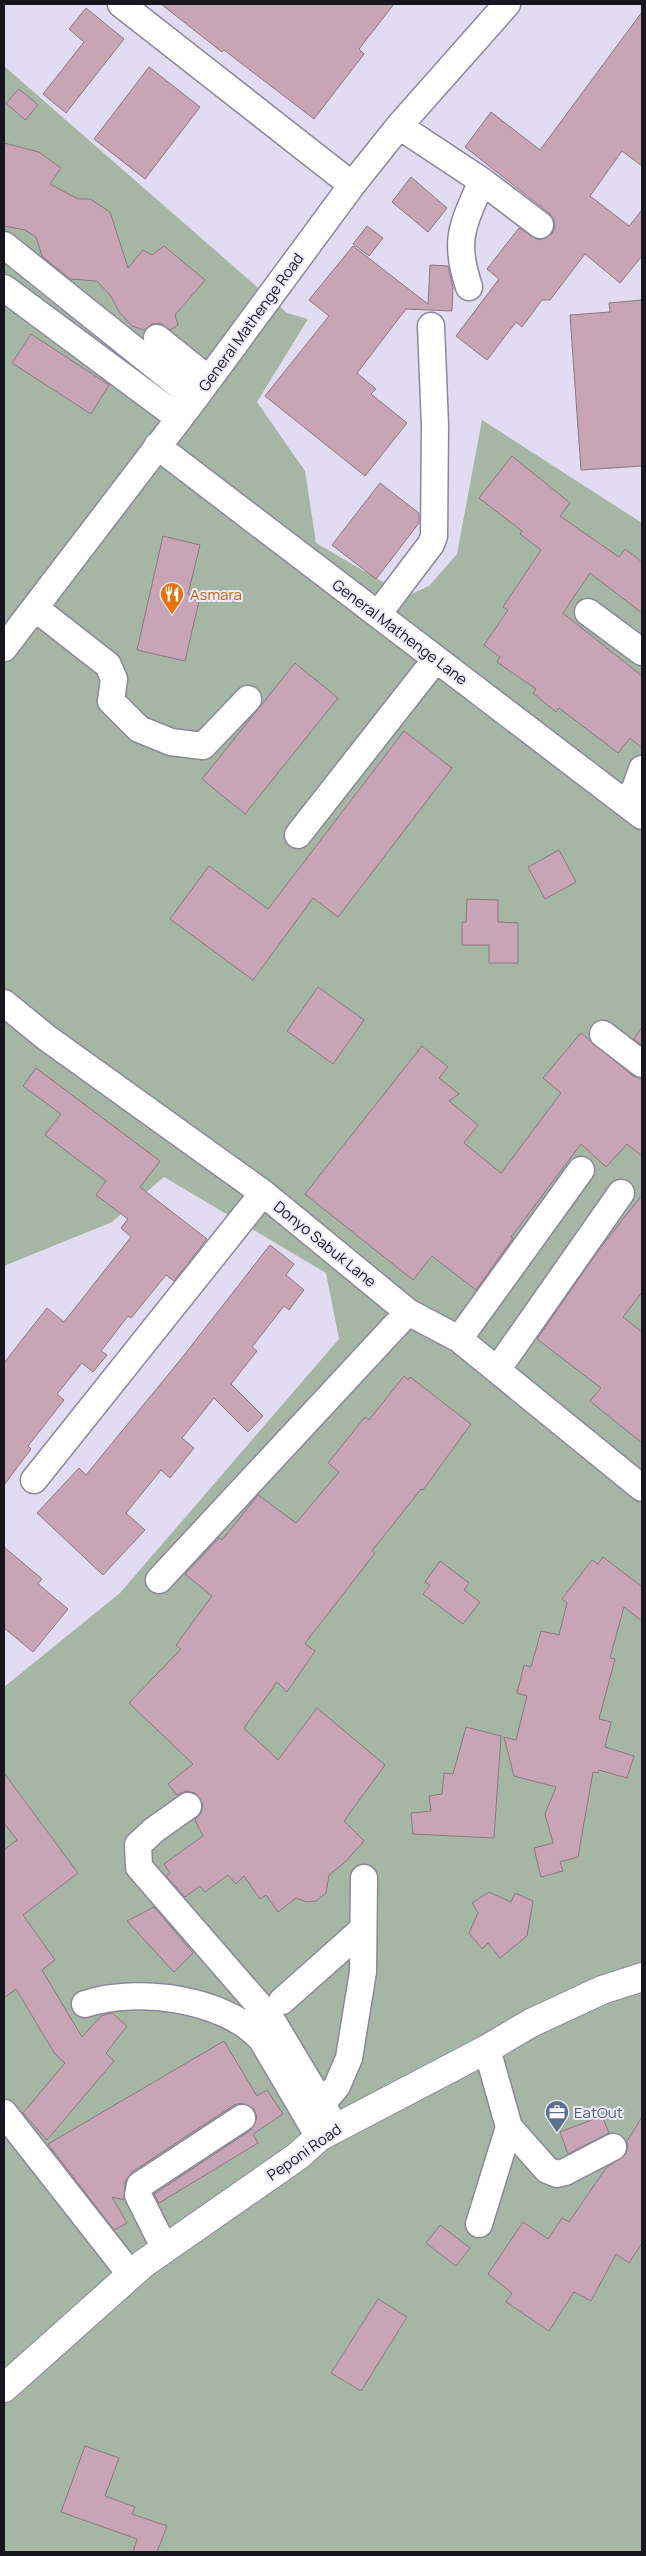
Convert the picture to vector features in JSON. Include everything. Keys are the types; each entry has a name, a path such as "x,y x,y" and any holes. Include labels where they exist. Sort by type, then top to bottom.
{"main road":[{"name":"Peponi Road","path":"4,2388 131,2275 328,2133 487,2049 531,2023 602,1990 642,1977"}],"street":[{"path":"121,4 352,185"},
{"name":"General Mathenge Road","path":"4,648 158,446 352,185 399,126 507,4"},
{"path":"399,126 482,181 540,225"},
{"path":"469,287 462,266 460,230 482,181"},
{"path":"4,245 194,398"},
{"path":"4,288 194,398"},
{"path":"378,614 431,544 434,536 435,426 430,326"},
{"path":"157,338 194,398"},
{"name":"General Mathenge Lane","path":"158,446 633,809"},
{"path":"35,608 108,665 114,679 111,701 139,729 171,742 203,746 248,699"},
{"path":"588,612 642,652"},
{"path":"298,835 436,659"},
{"path":"633,809 635,789 642,769"},
{"name":"Donyo Sabuk Lane","path":"4,1003 47,1038 263,1193 408,1312 459,1340 642,1488"},
{"path":"603,1034 642,1064"},
{"path":"459,1340 581,1170"},
{"path":"34,1480 263,1193"},
{"path":"497,1370 621,1193"},
{"path":"159,1580 408,1312"},
{"path":"188,1806 154,1830 138,1845 139,1866 271,2019 322,2104 328,2133"},
{"path":"322,2104 337,2086 349,2058 363,1972 364,1878"},
{"path":"282,2002 363,1929"},
{"path":"85,2004 103,1998 146,1996 206,2008 237,2019 253,2030 262,2040 328,2133"},
{"path":"487,2049 509,2127 547,2170 557,2174 565,2172 613,2147"},
{"path":"4,2113 131,2275"},
{"path":"165,2249 138,2195 140,2185 242,2118"},
{"path":"478,2224 509,2127"}],"green space":[{"path":"4,66 287,313 308,319 257,402 305,471 316,543 407,596 429,586 457,554 482,420 642,523 642,2552 4,2552 4,1687 120,1593 339,1339 326,1273 164,1177 112,1222 4,1266"}],"building":[{"path":"161,4 394,4 359,49 364,54 314,119 224,50 222,52"},
{"path":"86,8 124,39 66,113 43,94 84,42 69,29"},
{"path":"642,12 642,166 622,151 590,196 629,226 642,210 642,256 620,283 585,254 550,300 542,300 522,327 516,322 487,360 456,336 499,279 487,269 519,228 539,240 552,234 555,226 554,219 549,213 465,147 491,112 540,150"},
{"path":"149,67 200,107 145,179 94,139"},
{"path":"19,89 38,105 25,120 6,103"},
{"path":"4,143 39,152 61,168 50,184 78,199 90,199 110,212 128,268 143,250 152,255 164,246 205,280 175,315 178,325 170,330 160,323 152,324 144,330 132,326 120,313 110,295 97,281 70,279 42,256 36,237 25,230 4,226"},
{"path":"411,177 447,208 428,232 392,202"},
{"path":"367,226 383,238 369,256 353,244"},
{"path":"353,246 428,304 430,265 448,266 453,287 452,311 406,309 357,373 376,389 371,394 407,423 365,476 265,396 329,316 309,300"},
{"path":"642,300 642,466 581,470 570,315 610,312 609,303"},
{"path":"31,334 109,385 91,414 12,363"},
{"path":"512,456 570,503 560,516 619,557 625,549 642,562 642,613 590,573 563,613 642,676 642,748 630,738 618,753 559,708 556,712 533,693 536,689 497,662 500,657 484,645 508,610 503,607 541,550 520,534 522,531 479,498"},
{"path":"380,483 419,513 419,523 376,579 332,545"},
{"path":"163,536 200,545 188,594 200,597 185,661 137,650"},
{"path":"295,663 338,698 245,814 202,779"},
{"path":"404,731 452,768 338,917 313,898 253,980 170,919 209,866 268,909"},
{"path":"559,850 576,882 545,899 528,867"},
{"path":"467,899 498,900 498,922 518,923 518,963 489,963 489,945 462,945 462,922 466,922"},
{"path":"318,987 364,1020 333,1064 287,1031"},
{"path":"642,1027 642,1045 634,1039"},
{"path":"581,1033 633,1076 642,1079 642,1156 627,1144 606,1167 581,1144 511,1237 513,1238 476,1290 432,1256 413,1280 305,1194 422,1046 448,1067 439,1078 459,1094 449,1101 478,1125 464,1143 501,1173 561,1093 543,1078"},
{"path":"36,1068 160,1161 140,1187 207,1239 174,1281 166,1275 131,1318 128,1316 101,1351 107,1355 93,1372 82,1363 57,1394 64,1400 28,1446 31,1449 4,1485 4,1363 47,1308 64,1322 131,1237 121,1228 128,1219 96,1195 106,1181 45,1135 61,1114 23,1086"},
{"path":"642,1195 642,1292 623,1317 642,1332 642,1443 590,1401 601,1388 537,1339 598,1251"},
{"path":"270,1245 294,1264 286,1275 304,1290 289,1310 284,1306 252,1347 257,1351 231,1384 263,1416 248,1432 214,1398 182,1438 194,1448 170,1478 161,1470 126,1513 145,1530 103,1575 37,1513 79,1468 86,1475 181,1359"},
{"path":"404,1376 408,1380 410,1377 471,1424 423,1490 421,1489 372,1551 375,1553 306,1642 305,1644 315,1651 287,1692 277,1682 244,1728 278,1760 317,1708 385,1765 344,1821 364,1841 344,1863 329,1875 326,1893 316,1901 307,1902 296,1898 278,1912 266,1895 260,1899 244,1876 236,1884 228,1875 205,1892 200,1886 185,1897 166,1876 170,1873 164,1864 203,1836 195,1820 201,1813 203,1804 195,1793 186,1791 177,1795 168,1784 193,1764 129,1703 181,1649 176,1645 212,1596 185,1574 219,1538 222,1540 258,1495 296,1523 339,1472 328,1463 365,1417 369,1420"},
{"path":"4,1547 42,1579 38,1584 68,1609 33,1652 4,1628"},
{"path":"603,1557 642,1587 642,1621 624,1607 610,1658 615,1659 599,1719 611,1722 605,1747 634,1756 627,1778 599,1770 598,1773 593,1772 578,1857 560,1862 563,1871 541,1877 534,1848 553,1843 545,1814 556,1787 514,1776 504,1737 516,1740 527,1696 517,1693 524,1665 531,1667 541,1631 559,1635 567,1603 562,1599 592,1560 598,1564"},
{"path":"440,1561 469,1583 464,1590 480,1602 463,1624 423,1594 430,1585 425,1582"},
{"path":"466,1727 501,1736 494,1838 413,1834 411,1813 431,1811 429,1796 442,1794 444,1773 453,1774"},
{"path":"4,1773 78,1873 23,1915 55,1960 42,1970 82,2037 101,2016 112,2013 127,2026 106,2053 114,2061 47,2140 23,2113 65,2063 55,2054 16,1989 4,1998 4,1850 17,1840 4,1823"},
{"path":"489,1892 511,1902 515,1893 533,1901 527,1936 500,1958 488,1943 482,1949 469,1933 478,1913 472,1903"},
{"path":"154,1907 193,1953 174,1972 127,1921"},
{"path":"224,2041 257,2096 267,2090 283,2114 253,2134 258,2143 159,2203 154,2194 251,2130 257,2118 254,2109 242,2103 234,2105 132,2172 125,2182 124,2200 112,2197 127,2223 114,2230 48,2144"},
{"path":"602,2116 609,2133 568,2154 560,2132"},
{"path":"642,2117 642,2243 629,2263 616,2254 591,2301 574,2292 549,2331 506,2302 512,2293 488,2274 523,2222 548,2239 562,2218 569,2222 606,2168 625,2155 628,2148 627,2141"},
{"path":"440,2225 470,2248 456,2266 426,2243"},
{"path":"378,2299 407,2317 361,2391 331,2373"},
{"path":"85,2446 119,2458 105,2496 135,2507 132,2514 167,2526 157,2552 133,2552 137,2539 61,2512"}],"place":[{"name":"Asmara","path":"172,615"},
{"name":"EatOut","path":"557,2133"}]}
